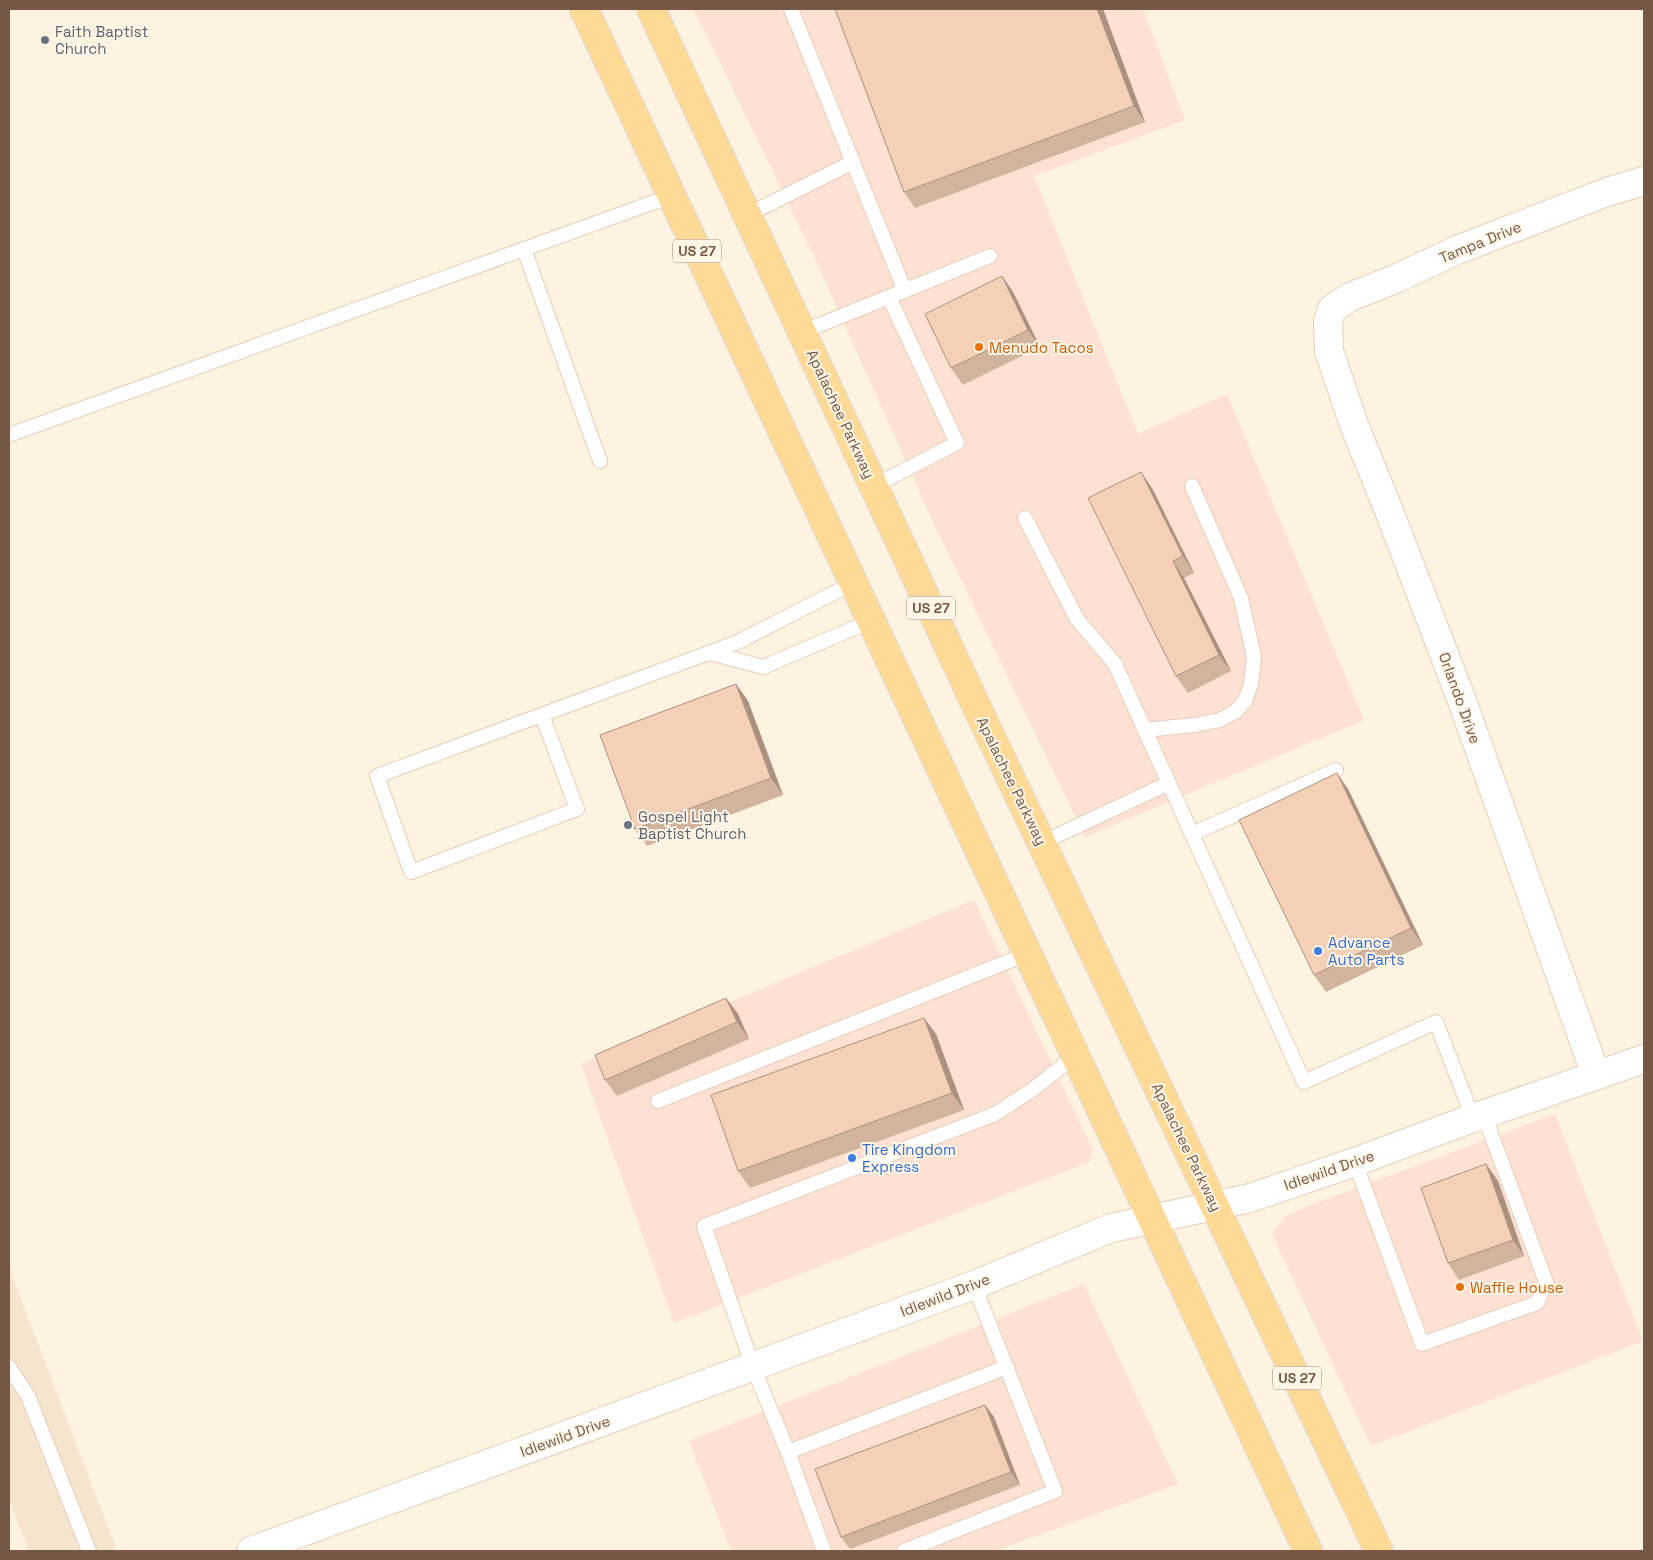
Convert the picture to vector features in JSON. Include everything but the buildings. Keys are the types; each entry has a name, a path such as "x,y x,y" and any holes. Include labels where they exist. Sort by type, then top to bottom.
{"main road":[{"name":"US 27","path":"584,9 1308,1551"},
{"name":"Apalachee Parkway","path":"651,9 1041,843 1379,1551"}],"street":[{"name":"Tampa Drive","path":"1328,321 1332,309 1350,297 1466,247 1607,192 1644,181"},
{"name":"Orlando Drive","path":"1328,321 1329,351 1354,425 1460,698 1596,1075"},
{"name":"Idlewild Drive","path":"251,1551 753,1368 974,1284 1111,1228 1250,1198 1644,1059"}],"lane":[{"path":"791,9 905,290"},
{"path":"747,215 853,162"},
{"path":"9,436 672,196"},
{"path":"524,249 600,461"},
{"path":"802,332 990,256"},
{"path":"874,486 957,442 889,297"},
{"path":"1144,730 1195,725 1220,720 1236,711 1246,701 1251,684 1254,657 1241,598 1192,486"},
{"path":"1025,518 1077,619 1115,664 1304,1082 1436,1022 1478,1117 1546,1282 1537,1303 1422,1344 1355,1162"},
{"path":"542,715 577,809 411,872 377,776 738,642 853,583"},
{"path":"710,653 763,667 871,621"},
{"path":"1192,834 1336,770"},
{"path":"1041,843 1169,783"},
{"path":"658,1101 1027,954"},
{"path":"824,1551 788,1452 753,1368 704,1226 995,1114 1032,1090 1075,1056"},
{"path":"904,1551 1055,1491 974,1284"},
{"path":"9,1367 28,1396 89,1551"},
{"path":"788,1452 1007,1367"}],"shaded area":[{"path":"694,9 1143,9 1185,120 1034,176 1138,434 1227,394 1364,720 1085,837 935,526 815,259"},
{"name":"Tire Kingdom Express","path":"974,900 1093,1150 1089,1162 674,1323 581,1064"},
{"name":"Waffle House","path":"1555,1114 1643,1341 1371,1446 1272,1234 1286,1216 1308,1206"},
{"path":"9,1268 117,1551 29,1551 9,1499"},
{"path":"1084,1284 1178,1484 995,1551 731,1551 689,1441"}],"place":[{"name":"Faith Baptist Church","path":"45,40"},
{"name":"Menudo Tacos","path":"979,347"},
{"name":"Gospel Light Baptist Church","path":"628,825"},
{"name":"Advance Auto Parts","path":"1318,951"},
{"name":"Tire Kingdom Express","path":"852,1158"},
{"name":"Waffle House","path":"1460,1287"}]}
